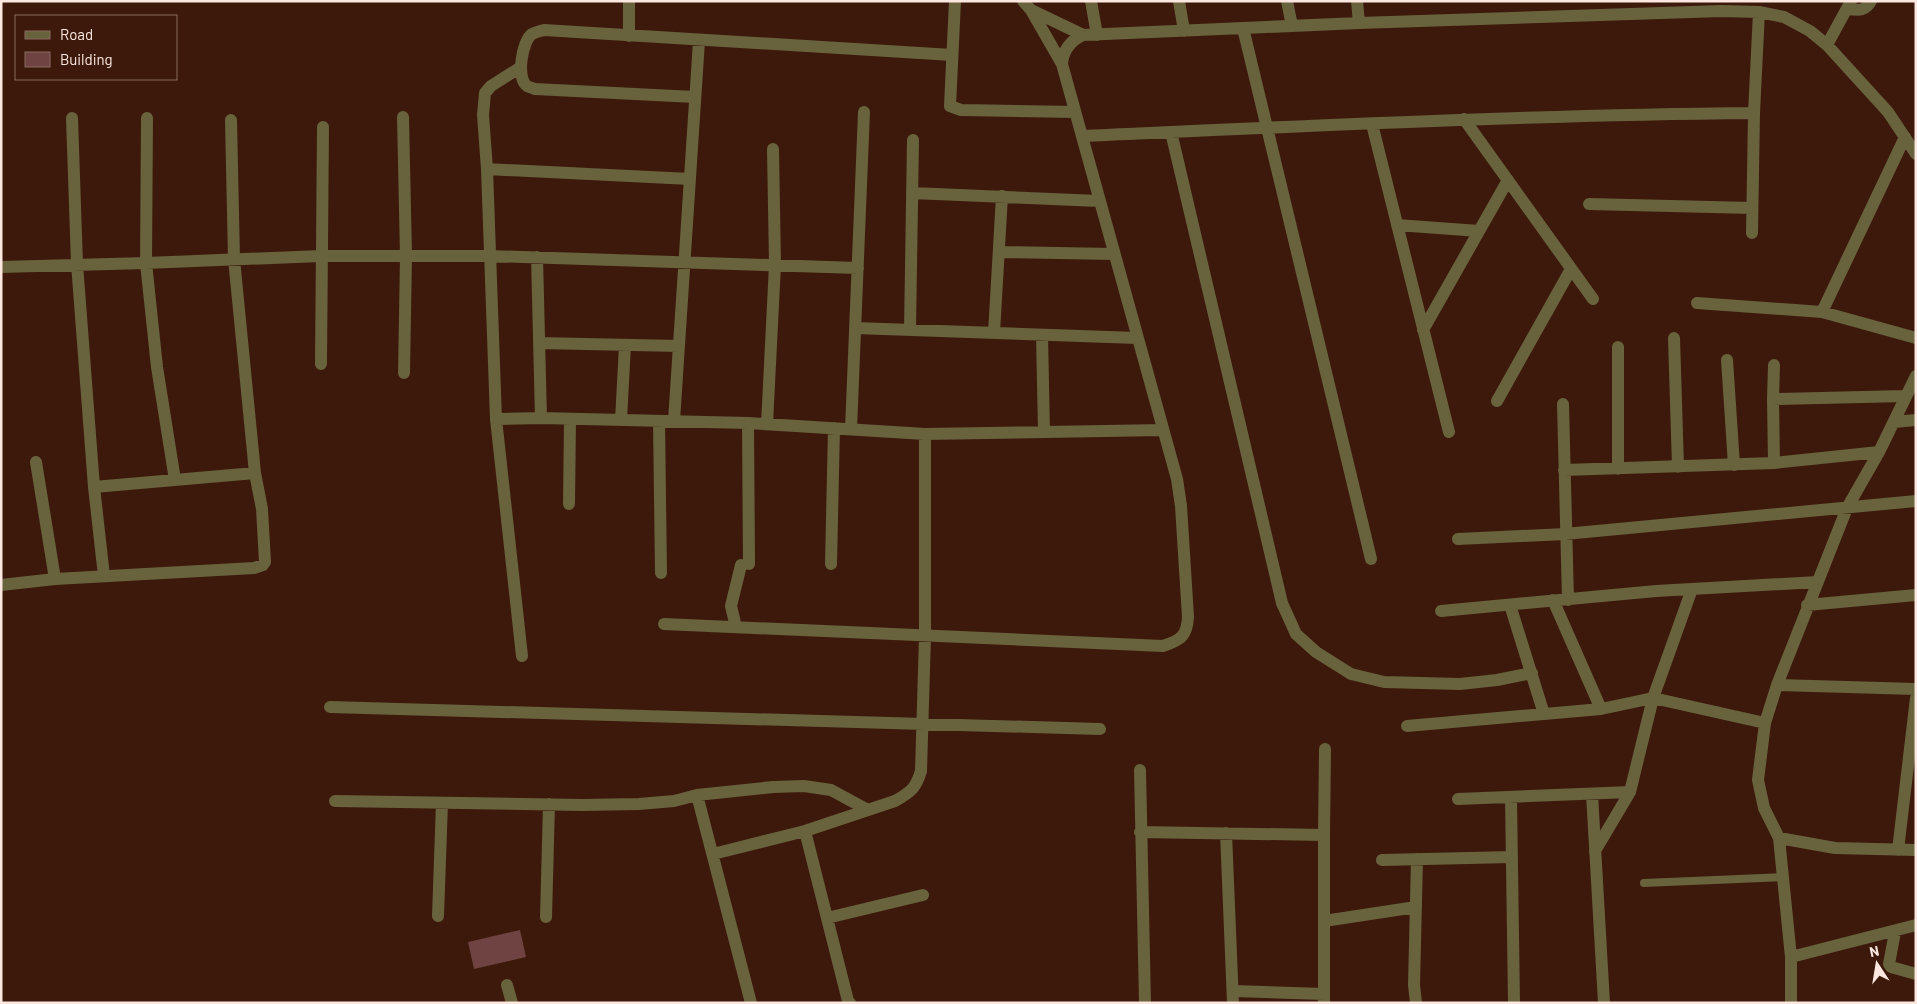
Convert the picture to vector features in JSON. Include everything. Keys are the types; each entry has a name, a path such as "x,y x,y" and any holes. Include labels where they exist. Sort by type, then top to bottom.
{"street":[{"path":"629,1 629,36"},
{"path":"955,1 950,106 955,109 1075,112"},
{"path":"1091,1 1097,35"},
{"path":"1179,1 1184,31"},
{"path":"1287,1 1292,26"},
{"path":"1357,1 1359,22"},
{"path":"1827,44 1849,5 1864,10 1871,1"},
{"path":"1027,6 1083,36"},
{"path":"664,624 1163,646 1176,642 1187,629 1188,617 1181,506 1176,479 1062,64 1027,6"},
{"path":"1062,64 1063,54 1068,46 1075,39 1083,36 1722,6 1784,17 1810,31 1827,44 1888,112 1916,154"},
{"path":"1752,233 1754,113 1759,12"},
{"path":"1243,28 1371,559"},
{"path":"695,97 527,86 522,78 523,47 527,38 534,33 544,30 952,55"},
{"path":"674,422 698,40"},
{"path":"521,67 491,86 485,93 483,115 487,169 496,419 522,656"},
{"path":"851,429 864,112"},
{"path":"1082,136 1464,119 1622,114 1754,113"},
{"path":"402,117 406,256 404,373"},
{"path":"72,118 77,264 94,487 104,576"},
{"path":"147,118 146,264 157,367 175,480"},
{"path":"1464,119 1593,299"},
{"path":"1,585 55,579 254,568 263,565 265,562 262,509 255,473 234,259 231,120"},
{"path":"1372,124 1449,432"},
{"path":"322,364 323,127"},
{"path":"1171,132 1282,603 1296,634 1316,652 1351,674 1384,682 1460,684 1532,673"},
{"path":"1822,312 1903,134"},
{"path":"910,330 913,140"},
{"path":"767,424 775,265 773,149"},
{"path":"487,169 690,179"},
{"path":"1423,330 1508,180"},
{"path":"912,193 1099,201"},
{"path":"994,333 1002,196"},
{"path":"1589,204 1752,208"},
{"path":"1397,225 1479,231"},
{"path":"999,252 1114,254"},
{"path":"1,267 146,264 321,256 489,256 858,268"},
{"path":"537,257 540,418"},
{"path":"1497,402 1571,269"},
{"path":"1697,303 1822,312 1916,338"},
{"path":"855,328 1137,338"},
{"path":"1042,335 1044,432"},
{"path":"1674,338 1678,467"},
{"path":"539,344 679,346"},
{"path":"621,420 624,345"},
{"path":"1618,346 1618,469"},
{"path":"1727,360 1734,466"},
{"path":"1774,365 1774,464"},
{"path":"1791,1003 1791,957 1779,838 1764,808 1758,780 1765,723 1776,685 1847,508 1879,452 1916,376"},
{"path":"1773,399 1905,396"},
{"path":"1563,404 1568,600"},
{"path":"496,419 540,418 748,423 925,434 1163,430"},
{"path":"569,504 570,419"},
{"path":"1894,422 1916,420"},
{"path":"659,421 661,573"},
{"path":"736,627 731,606 745,564 748,423"},
{"path":"831,564 834,428"},
{"path":"713,854 805,831 895,801 918,784 921,771 925,636 925,434"},
{"path":"1564,470 1774,464 1879,452"},
{"path":"36,462 55,579"},
{"path":"94,487 255,473"},
{"path":"1458,539 1565,534 1916,501"},
{"path":"1441,611 1692,589 1818,582"},
{"path":"1595,851 1630,792 1653,698 1692,589"},
{"path":"1808,605 1916,595"},
{"path":"1553,600 1601,709"},
{"path":"1510,605 1544,714"},
{"path":"1776,685 1916,689"},
{"path":"1407,726 1601,709 1653,698 1765,723"},
{"path":"1898,850 1912,762 1916,698"},
{"path":"330,707 1100,729"},
{"path":"1226,833 1233,997 1324,998 1326,749"},
{"path":"1140,770 1145,1003"},
{"path":"335,801 639,804 674,801 697,795 773,787 816,787 831,790 868,810"},
{"path":"1458,799 1630,792"},
{"path":"1592,794 1604,1003"},
{"path":"697,795 751,1003"},
{"path":"1511,797 1514,1003"},
{"path":"438,916 442,803"},
{"path":"546,917 549,804"},
{"path":"805,831 850,1003"},
{"path":"1140,832 1324,835"},
{"path":"1779,838 1835,848 1916,850"},
{"path":"1382,860 1512,857"},
{"path":"1416,1003 1417,859"},
{"path":"827,918 923,895"},
{"path":"1324,921 1416,907"},
{"path":"1791,957 1895,932 1916,925"},
{"path":"1895,932 1889,964 1891,968 1916,974"},
{"path":"507,985 512,1003"}],"lane":[{"path":"1644,882 1783,877"}],"building":[{"path":"520,930 526,957 474,969 468,942"}]}
